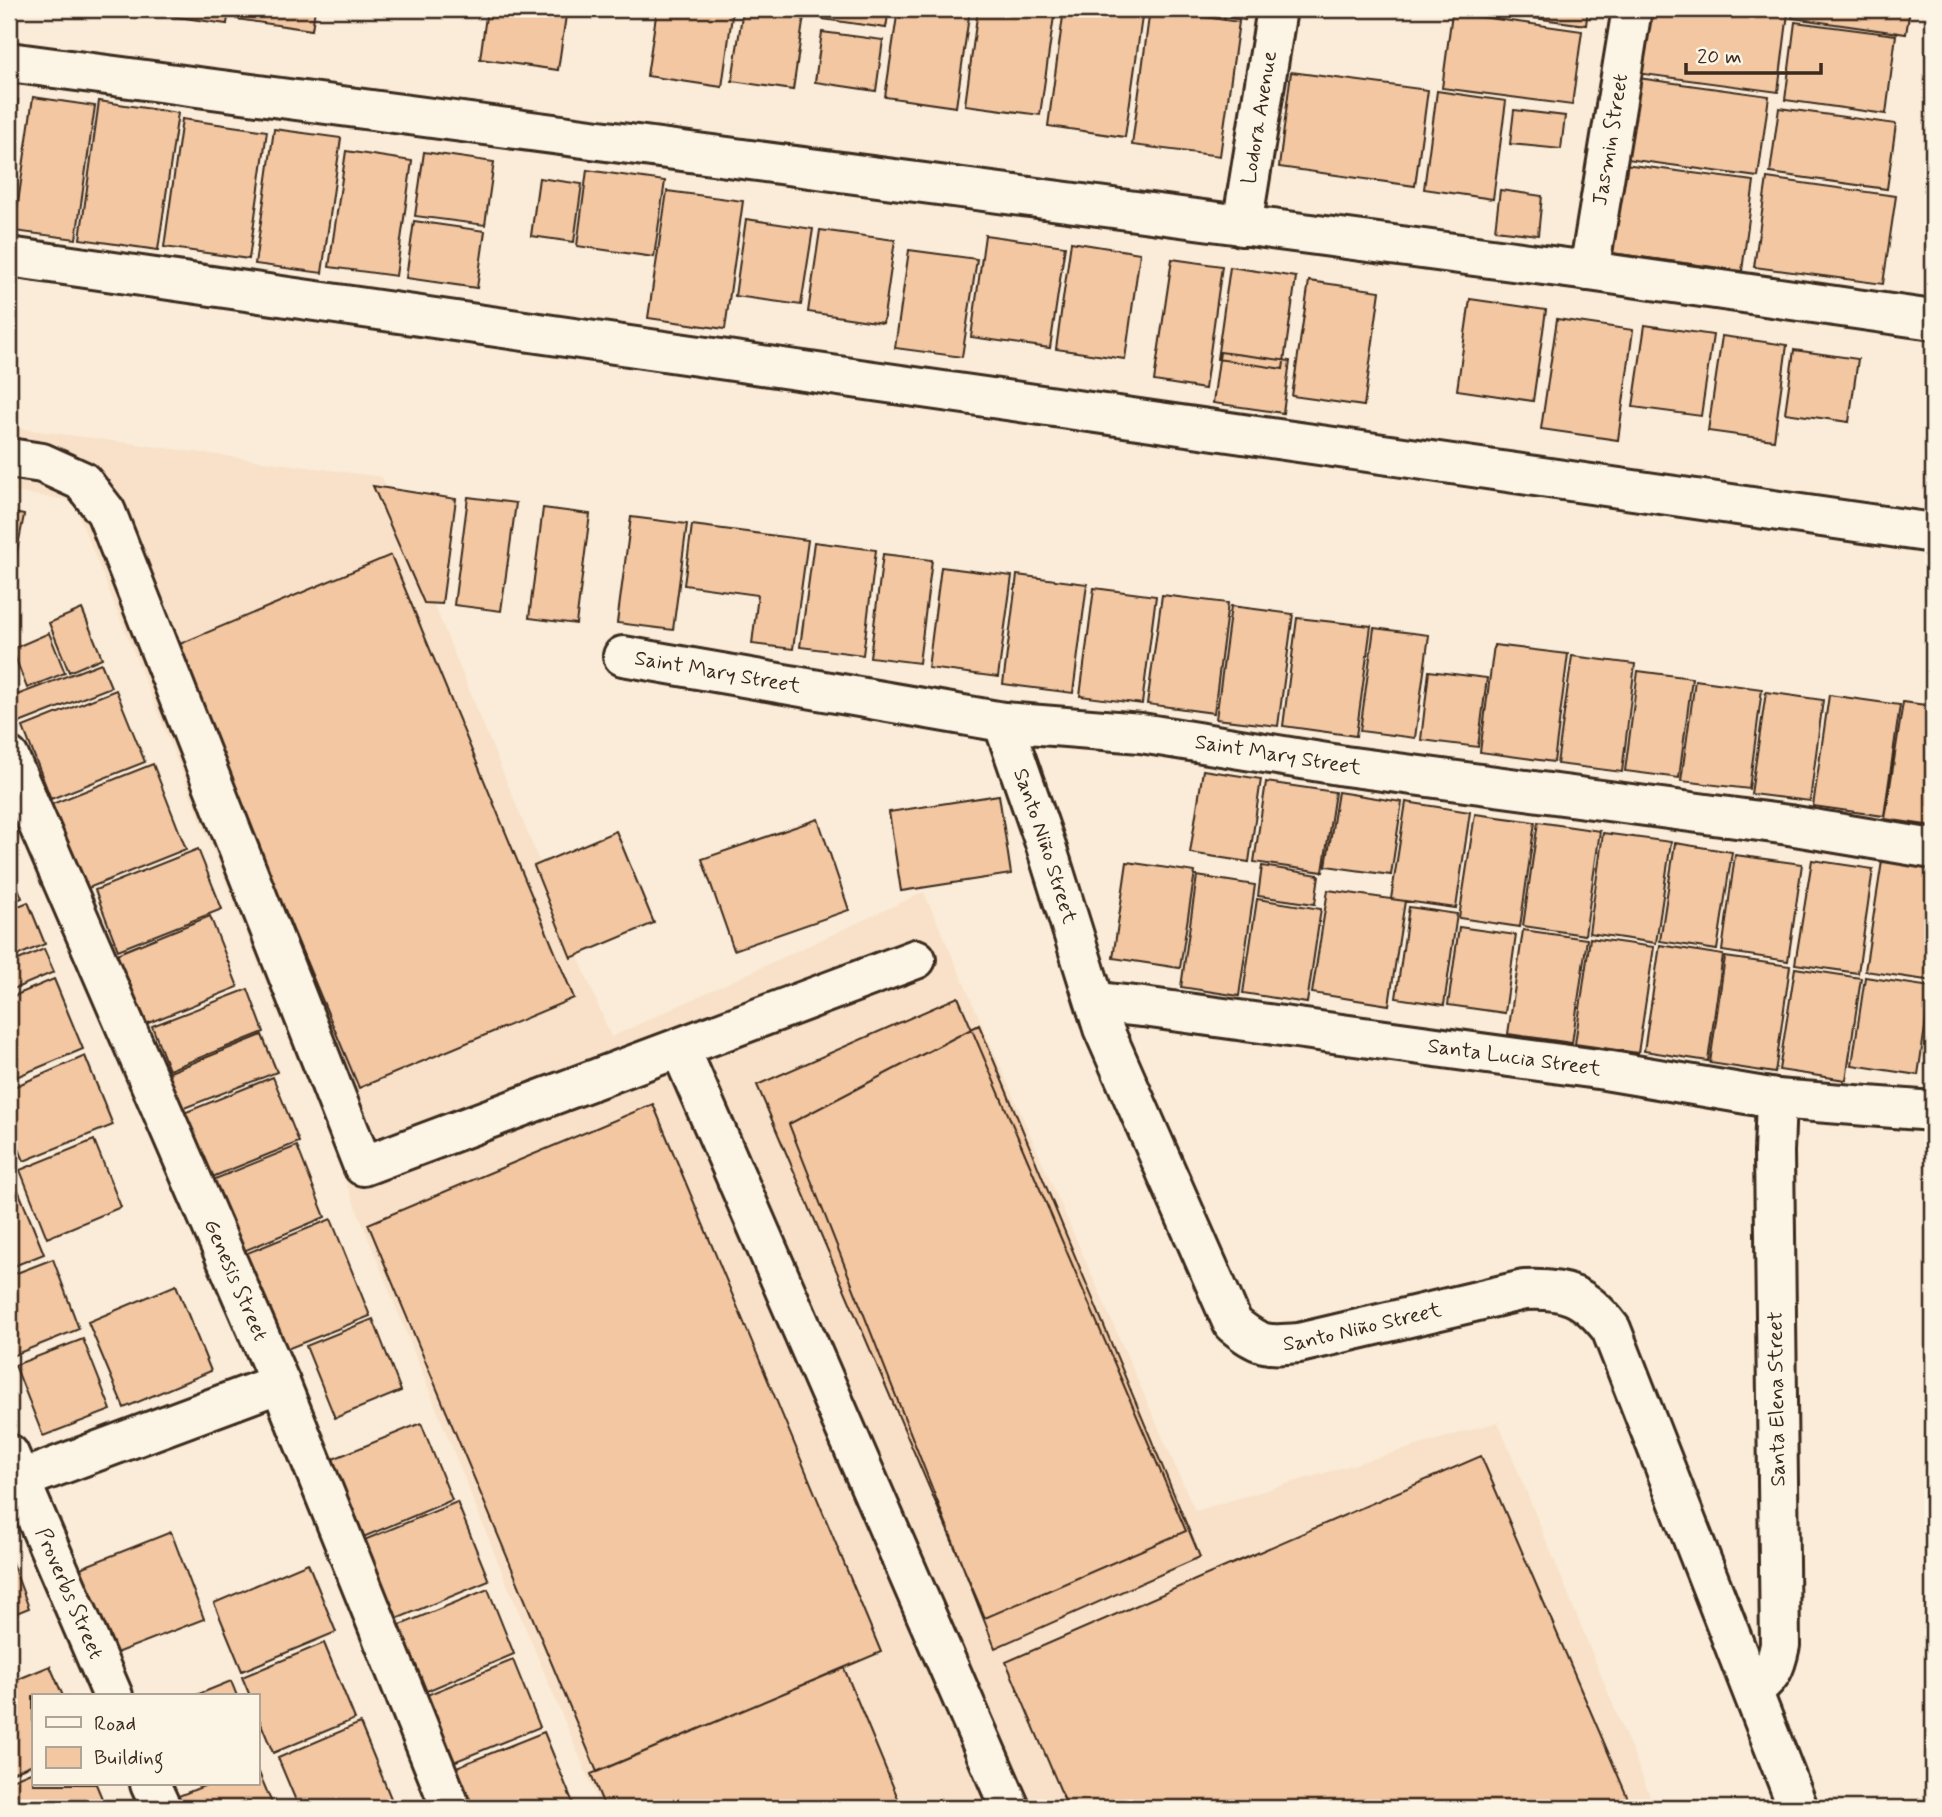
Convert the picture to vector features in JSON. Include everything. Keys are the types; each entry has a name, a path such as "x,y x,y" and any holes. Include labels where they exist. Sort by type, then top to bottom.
{"street":[{"name":"Lodora Avenue","path":"1242,226 1277,9"},
{"name":"Jasmin Street","path":"1589,271 1632,9"},
{"path":"9,62 1589,271 1932,310"},
{"path":"9,257 1933,533"},
{"path":"9,458 42,463 82,481 106,512 363,1166 916,959"},
{"name":"Saint Mary Street","path":"624,656 1003,722 1141,733 1345,766 1789,825 1933,849"},
{"name":"Santo Niño Street","path":"1003,722 1045,843 1103,1028 1233,1324 1250,1337 1270,1345 1300,1343 1524,1290 1548,1289 1572,1293 1595,1309 1611,1329 1797,1808"},
{"name":"Genesis Street","path":"9,757 280,1382 451,1808"},
{"name":"Santa Lucia Street","path":"1096,1002 1605,1070 1776,1099 1933,1111"},
{"path":"680,1048 1010,1808"},
{"name":"Santa Elena Street","path":"1753,1691 1775,1668 1780,1645 1774,1152 1776,1099"},
{"path":"12,1472 280,1382"},
{"name":"Proverbs Street","path":"12,1472 112,1694"},
{"path":"151,1786 161,1808"}],"shaded area":[{"path":"9,427 382,477 611,1037 924,892 1195,1511 1498,1422 1655,1808 601,1808 500,1567 73,501 9,491"}],"building":[{"path":"157,9 229,9 227,24 156,14"},
{"path":"238,9 315,9 312,30 236,19"},
{"path":"487,9 567,9 558,70 480,59"},
{"path":"657,9 733,9 722,87 647,76"},
{"path":"743,9 805,9 793,90 732,81"},
{"path":"823,9 889,9 886,28 822,19"},
{"path":"898,9 970,9 956,107 885,97"},
{"path":"978,9 1055,9 1040,115 965,105"},
{"path":"1064,9 1142,17 1125,137 1048,126"},
{"path":"1150,9 1239,22 1220,156 1132,145"},
{"path":"1168,9 1246,9 1245,20"},
{"path":"1467,9 1588,9 1586,25"},
{"path":"1645,9 1760,9 1788,13 1778,92 1636,73"},
{"path":"1793,9 1910,9 1906,34 1792,18"},
{"path":"1452,13 1582,31 1572,105 1442,88"},
{"path":"1795,22 1896,35 1886,114 1785,100"},
{"path":"822,32 883,40 876,91 815,82"},
{"path":"1291,72 1428,90 1415,186 1279,167"},
{"path":"1638,78 1769,96 1758,177 1627,159"},
{"path":"1437,91 1506,101 1493,199 1424,189"},
{"path":"33,97 95,106 76,239 14,231"},
{"path":"9,99 18,100 10,156 9,156"},
{"path":"99,101 178,113 158,250 80,239"},
{"path":"1779,108 1896,124 1887,189 1770,173"},
{"path":"1514,110 1565,116 1561,149 1510,144"},
{"path":"182,119 267,131 249,259 164,247"},
{"path":"274,129 341,138 322,273 255,264"},
{"path":"346,151 412,161 396,276 329,267"},
{"path":"424,152 494,162 485,225 415,216"},
{"path":"1624,164 1754,181 1742,271 1612,253"},
{"path":"587,170 665,181 654,257 577,246"},
{"path":"539,178 582,184 574,242 531,236"},
{"path":"1767,178 1896,196 1883,284 1754,267"},
{"path":"1500,190 1542,196 1538,235 1495,230"},
{"path":"667,191 743,201 725,329 648,318"},
{"path":"746,219 813,229 801,305 735,296"},
{"path":"414,221 485,231 477,288 406,278"},
{"path":"820,230 895,240 883,323 808,312"},
{"path":"985,235 1065,246 1050,348 971,337"},
{"path":"1071,242 1140,253 1125,359 1056,349"},
{"path":"909,250 977,259 962,357 895,348"},
{"path":"1172,259 1222,266 1205,389 1154,381"},
{"path":"1230,267 1296,277 1283,369 1217,359"},
{"path":"1309,281 1380,291 1364,406 1292,396"},
{"path":"1470,299 1546,310 1533,401 1457,390"},
{"path":"1557,319 1633,330 1618,440 1541,429"},
{"path":"1645,325 1713,335 1701,416 1633,407"},
{"path":"1722,336 1787,345 1774,440 1708,431"},
{"path":"1794,350 1858,359 1849,422 1785,413"},
{"path":"1220,352 1290,361 1283,413 1213,403"},
{"path":"373,486 456,499 442,604 424,603"},
{"path":"468,497 516,503 501,611 454,605"},
{"path":"543,508 590,514 576,624 529,618"},
{"path":"9,512 24,515 9,592"},
{"path":"631,517 687,524 673,630 617,623"},
{"path":"692,525 808,540 793,649 752,644 758,595 684,585"},
{"path":"814,542 876,550 863,655 800,647"},
{"path":"883,554 932,560 919,663 870,657"},
{"path":"391,555 574,998 359,1088 175,646"},
{"path":"941,567 1012,576 998,677 928,668"},
{"path":"1017,575 1087,584 1073,693 1003,684"},
{"path":"1094,588 1156,596 1142,704 1080,696"},
{"path":"1162,595 1228,603 1214,713 1147,704"},
{"path":"1231,606 1293,614 1278,726 1216,719"},
{"path":"82,609 102,658 69,672 49,623"},
{"path":"1297,618 1371,626 1356,736 1283,726"},
{"path":"1374,628 1429,635 1415,738 1360,731"},
{"path":"49,633 65,673 27,688 12,649"},
{"path":"1494,645 1568,654 1554,762 1480,752"},
{"path":"1572,656 1635,664 1622,772 1557,764"},
{"path":"101,663 111,687 9,727 9,698"},
{"path":"1429,671 1487,678 1478,747 1421,740"},
{"path":"1638,671 1692,678 1679,778 1625,771"},
{"path":"1695,680 1762,689 1749,789 1681,781"},
{"path":"116,690 145,762 51,799 23,727"},
{"path":"1766,692 1823,700 1810,801 1751,794"},
{"path":"1829,695 1900,705 1884,816 1813,806"},
{"path":"1903,702 1933,706 1933,826 1885,819"},
{"path":"153,764 186,849 81,891 47,806"},
{"path":"1203,770 1261,779 1249,862 1190,853"},
{"path":"1266,782 1335,792 1323,872 1254,862"},
{"path":"1338,792 1402,802 1391,875 1326,866"},
{"path":"999,795 1011,874 901,891 889,812"},
{"path":"1406,802 1470,812 1456,908 1391,899"},
{"path":"1475,814 1535,822 1520,927 1459,918"},
{"path":"818,819 849,910 734,950 702,859"},
{"path":"1538,822 1600,831 1585,935 1523,926"},
{"path":"616,831 654,923 571,958 534,866"},
{"path":"1603,833 1671,842 1656,943 1589,933"},
{"path":"1675,843 1732,852 1717,950 1660,941"},
{"path":"198,849 222,909 118,950 95,890"},
{"path":"1735,855 1802,864 1788,961 1722,951"},
{"path":"1812,860 1873,869 1858,973 1795,964"},
{"path":"1882,861 1933,869 1933,981 1865,971"},
{"path":"1127,862 1195,872 1180,968 1113,958"},
{"path":"9,865 22,898 9,903"},
{"path":"1262,866 1319,875 1315,904 1258,896"},
{"path":"1197,876 1255,885 1239,996 1181,987"},
{"path":"1328,890 1405,901 1389,1005 1312,993"},
{"path":"1257,899 1321,909 1307,1003 1243,993"},
{"path":"28,902 45,944 9,959 9,910"},
{"path":"1409,907 1457,914 1444,1005 1396,998"},
{"path":"210,916 238,987 131,1030 104,959"},
{"path":"1459,927 1516,935 1505,1013 1448,1005"},
{"path":"1523,930 1587,939 1572,1043 1508,1034"},
{"path":"1590,938 1654,947 1638,1053 1575,1044"},
{"path":"1660,945 1723,955 1708,1061 1644,1051"},
{"path":"44,949 54,972 9,991 9,964"},
{"path":"1725,957 1790,966 1775,1073 1710,1063"},
{"path":"1795,968 1861,978 1846,1080 1779,1070"},
{"path":"1865,977 1931,987 1918,1075 1852,1065"},
{"path":"54,979 83,1049 9,1080 9,998"},
{"path":"248,989 264,1032 169,1070 152,1026"},
{"path":"958,997 1186,1531 985,1618 757,1085"},
{"path":"979,1025 1200,1557 995,1648 789,1124"},
{"path":"262,1035 277,1072 179,1110 165,1074"},
{"path":"85,1056 113,1125 24,1161 9,1125 9,1089"},
{"path":"273,1077 299,1142 205,1180 179,1115"},
{"path":"653,1104 881,1652 597,1772 368,1224"},
{"path":"94,1140 121,1207 47,1238 20,1170"},
{"path":"297,1146 325,1217 239,1253 210,1181"},
{"path":"9,1147 16,1166 9,1169"},
{"path":"12,1175 44,1254 9,1268 9,1177"},
{"path":"331,1219 370,1316 277,1353 240,1256"},
{"path":"53,1259 79,1329 9,1357 9,1276"},
{"path":"176,1285 211,1371 124,1408 88,1322"},
{"path":"373,1319 401,1391 335,1418 306,1346"},
{"path":"83,1339 111,1410 43,1436 15,1365"},
{"path":"421,1423 452,1500 349,1543 318,1465"},
{"path":"1481,1456 1632,1808 1068,1808 1006,1662"},
{"path":"457,1502 489,1581 384,1624 352,1545"},
{"path":"171,1532 204,1619 111,1655 78,1569"},
{"path":"9,1555 29,1608 9,1616"},
{"path":"308,1563 336,1632 242,1671 214,1603"},
{"path":"488,1589 514,1654 415,1696 388,1630"},
{"path":"324,1643 355,1719 273,1753 259,1719 259,1694 249,1694 242,1677"},
{"path":"513,1660 540,1727 439,1768 412,1701"},
{"path":"50,1666 62,1694 32,1694 32,1764 9,1774 9,1683"},
{"path":"844,1668 902,1808 605,1808 591,1774"},
{"path":"231,1681 236,1694 199,1694"},
{"path":"360,1723 395,1808 299,1808 278,1758"},
{"path":"544,1732 573,1803 560,1808 459,1808 444,1772"},
{"path":"32,1771 32,1786 97,1786 106,1808 18,1808 9,1781"},
{"path":"259,1773 274,1808 180,1808 176,1797 204,1786 259,1786"}]}
